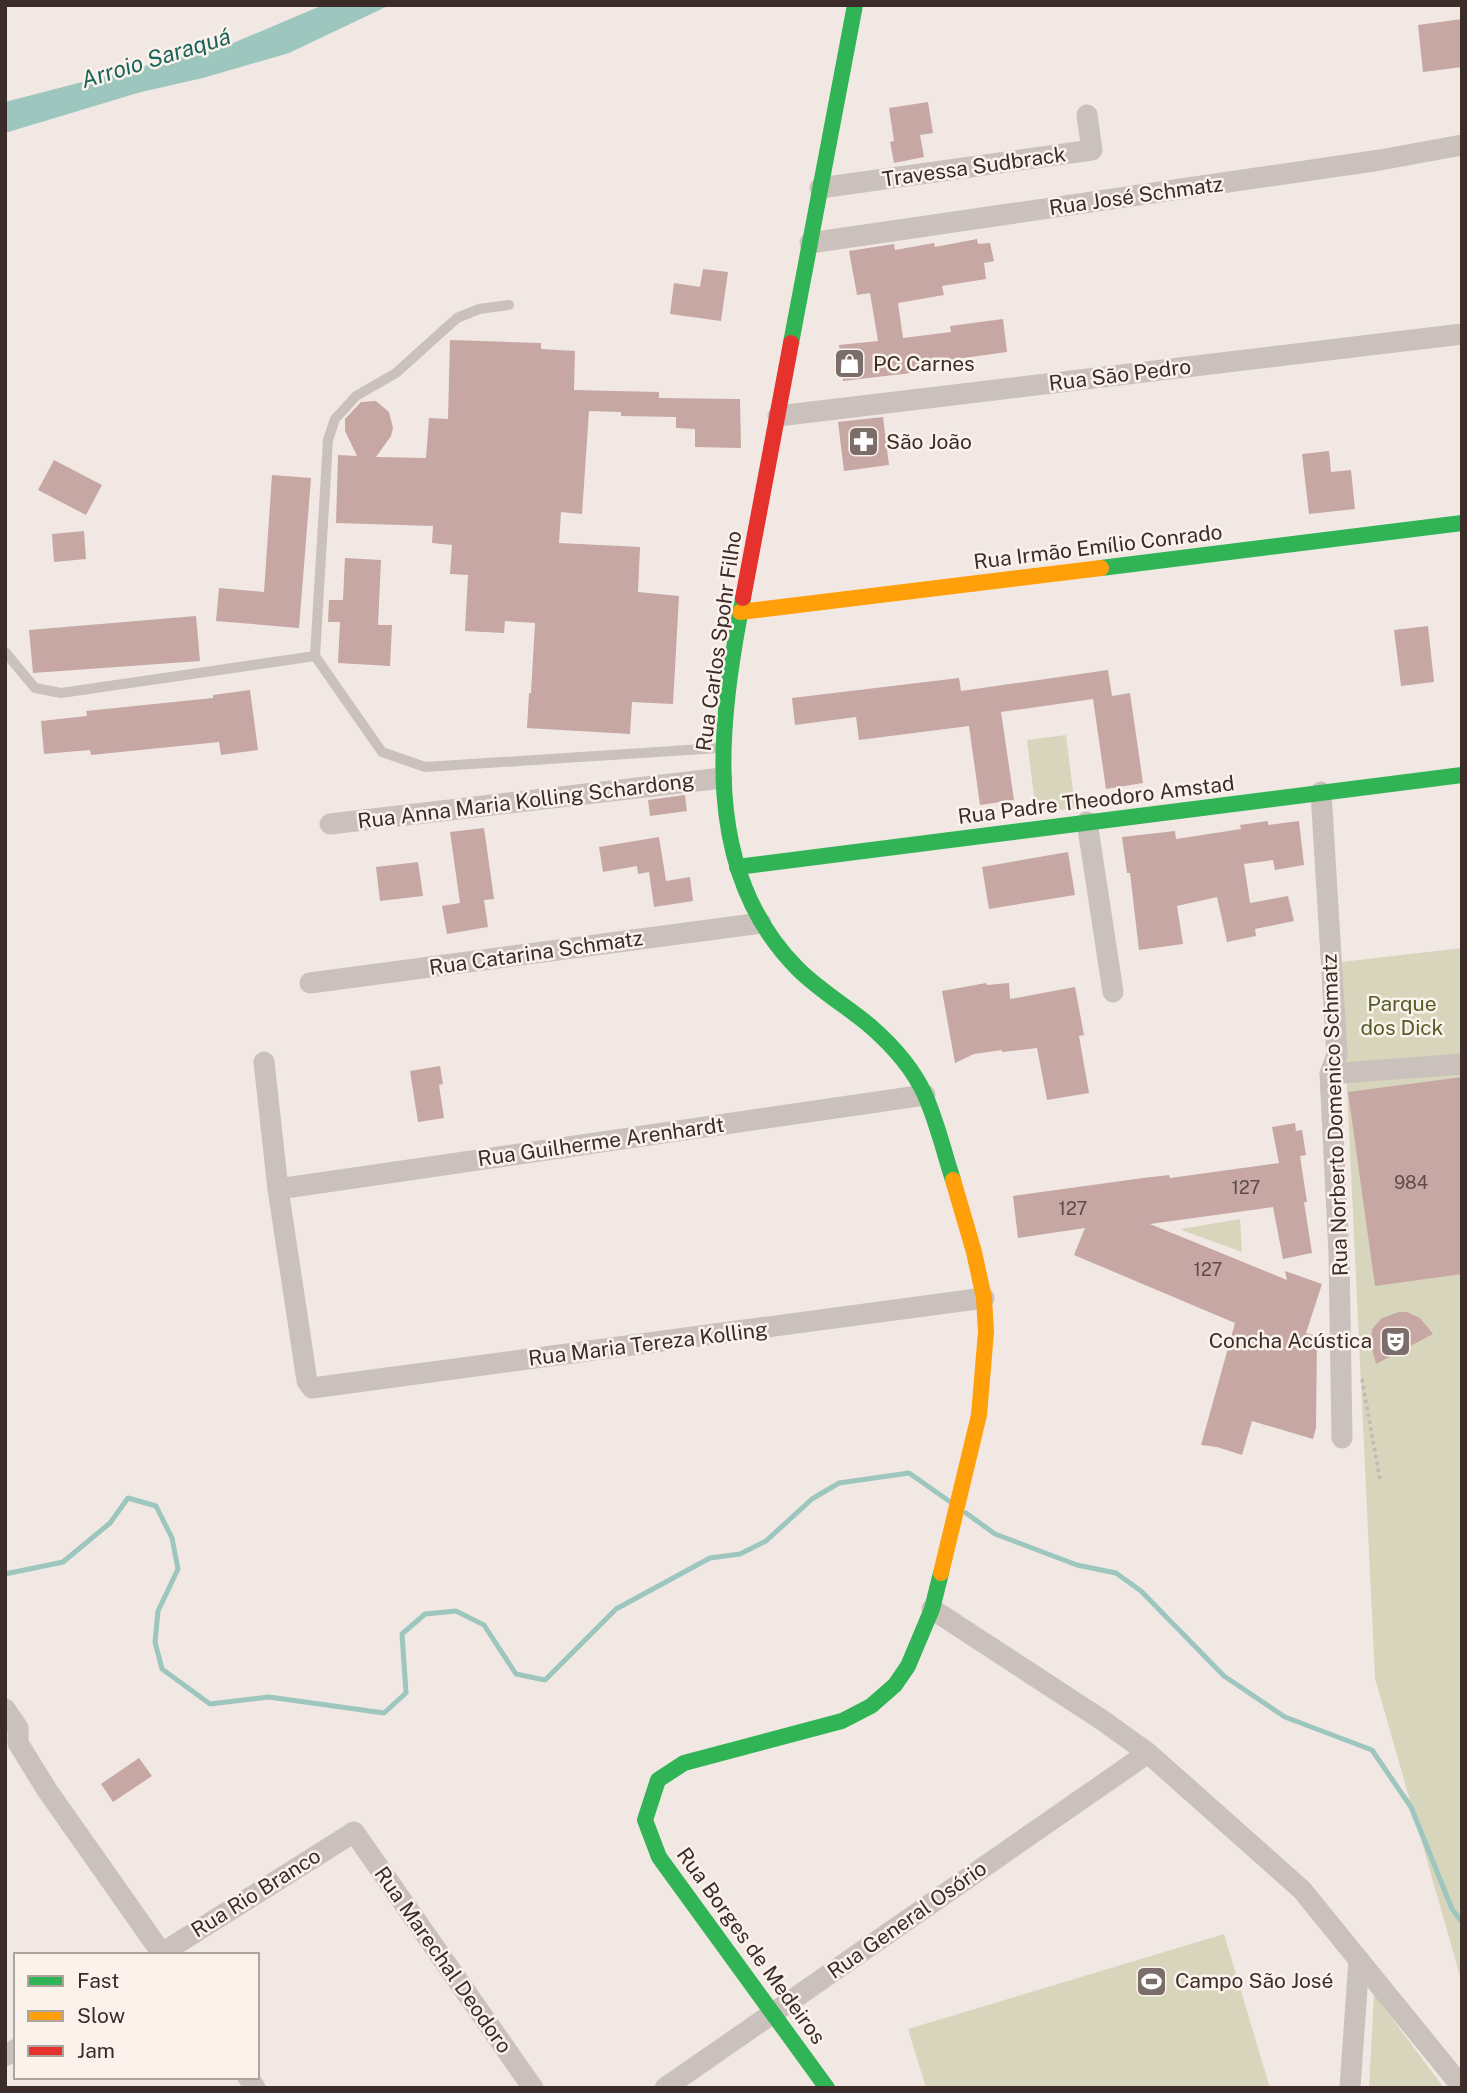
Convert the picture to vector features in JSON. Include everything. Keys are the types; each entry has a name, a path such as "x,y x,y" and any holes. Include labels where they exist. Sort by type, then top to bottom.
{"main road":[{"name":"Rua Carlos Spohr Filho","path":"855,5 740,612 723,729 722,778 737,867 761,922 799,970 870,1026 897,1052 925,1095 955,1185 984,1298 986,1332 979,1415 958,1508"},
{"name":"Rua Irmão Emílio Conrado","path":"740,612 1462,523"},
{"name":"Rua Padre Theodoro Amstad","path":"737,867 1462,775"},
{"name":"Rua Borges de Medeiros","path":"827,2088 659,1857 645,1819 658,1780 684,1763 842,1721 871,1706 895,1685 908,1666 932,1609 958,1508"}],"street":[{"name":"Travessa Sudbrack","path":"820,188 1092,150 1087,114"},
{"name":"Rua José Schmatz","path":"810,243 1380,160 1462,145"},
{"name":"Rua São Pedro","path":"778,416 1462,334"},
{"name":"Rua Anna Maria Kolling Schardong","path":"330,824 722,778"},
{"name":"Rua Norberto Domenico Schmatz","path":"1321,792 1337,1055 1330,1074 1339,1254 1342,1438"},
{"path":"1087,822 1113,992"},
{"name":"Rua Catarina Schmatz","path":"310,983 761,922"},
{"path":"264,1062 278,1189"},
{"path":"1330,1074 1462,1064"},
{"name":"Rua Guilherme Arenhardt","path":"278,1189 925,1095"},
{"name":"Rua Maria Tereza Kolling","path":"278,1189 307,1381 312,1388 984,1298"},
{"path":"932,1609 1148,1753 1302,1890 1462,2087"},
{"path":"5,1709 18,1728 12,1751 47,1790 160,1953"},
{"name":"Rua General Osório","path":"665,2088 1148,1753"},
{"name":"Rua Rio Branco","path":"163,1953 354,1832"},
{"name":"Rua Marechal Deodoro","path":"354,1832 533,2088"},
{"path":"1350,2088 1359,1960"}],"lane":[{"path":"509,305 479,309 457,318 396,373 356,397 335,419 328,440 316,656 382,752 425,767 722,748"},
{"path":"5,652 35,688 61,693 316,656"}],"green space":[{"path":"1066,735 1075,808 1036,813 1027,740"},
{"name":"Parque dos Dick","path":"1462,948 1462,1983 1375,1678 1341,962"},
{"path":"1240,1219 1242,1252 1181,1229"},
{"name":"Campo São José","path":"1224,1934 1270,2088 926,2088 908,2029"},
{"path":"1374,1994 1444,2088 1369,2088"}],"water":[{"path":"323,5 390,5 289,53 203,78 141,92 5,133 5,102 233,43"}],"building":[{"path":"1462,19 1462,67 1423,72 1418,25"},
{"path":"928,102 933,133 920,135 924,157 894,163 889,108"},
{"path":"977,239 978,244 990,243 994,261 984,263 986,279 942,286 944,295 898,303 903,338 951,332 950,326 1003,319 1007,352 927,363 928,371 843,381 839,345 878,341 870,293 857,295 849,251 894,244 895,250 934,243 935,247"},
{"path":"703,269 728,272 721,321 670,314 674,283 700,287"},
{"path":"450,340 541,343 541,349 575,351 574,390 659,392 659,398 740,399 741,448 695,447 695,429 676,428 676,417 621,416 621,412 589,411 582,514 561,512 559,543 640,547 638,592 679,596 673,704 632,702 630,734 527,728 535,623 505,621 504,633 465,631 468,575 450,574 452,545 432,543 433,526 336,523 338,455 357,456 345,431 345,419 361,402 376,401 389,412 393,428 391,436 376,457 426,458 429,418 448,419"},
{"name":"São João","path":"883,417 889,465 844,471 838,422"},
{"path":"1329,451 1331,472 1351,470 1355,509 1309,514 1302,454"},
{"path":"54,460 102,485 86,515 38,490"},
{"path":"272,475 311,478 299,628 216,621 219,588 264,592"},
{"path":"84,531 86,559 54,562 52,534"},
{"path":"345,558 381,560 378,625 392,625 390,666 338,663 340,622 328,622 329,600 343,600"},
{"path":"196,616 200,661 33,673 29,630"},
{"path":"1428,626 1434,682 1401,686 1394,630"},
{"path":"1108,670 1112,696 1130,693 1143,783 1106,789 1093,699 1001,712 1014,800 980,805 969,726 859,740 856,717 795,725 792,698 959,678 961,691"},
{"path":"250,690 258,750 221,755 219,742 91,755 90,750 44,754 41,721 87,716 86,711 213,698 213,695"},
{"path":"685,795 687,811 650,816 648,800"},
{"path":"1268,821 1268,825 1299,821 1304,865 1275,870 1273,860 1244,864 1250,903 1288,896 1294,921 1255,929 1256,936 1227,942 1217,897 1177,906 1183,944 1139,950 1130,873 1127,873 1122,837 1175,831 1176,839 1241,829 1240,825"},
{"path":"484,828 494,899 484,900 488,927 447,934 442,906 460,903 450,832"},
{"path":"659,837 666,881 690,877 693,901 654,907 649,872 638,874 637,866 603,872 599,847"},
{"path":"1068,852 1075,895 989,909 982,867"},
{"path":"418,862 423,896 380,901 376,867"},
{"path":"986,983 1009,983 1010,999 1075,987 1084,1035 1079,1036 1089,1093 1047,1100 1037,1048 974,1054 955,1063 942,991"},
{"path":"440,1066 443,1084 439,1085 444,1118 418,1122 410,1071"},
{"path":"1462,1077 1462,1274 1375,1286 1348,1092"},
{"path":"1295,1123 1296,1131 1302,1130 1306,1155 1300,1156 1312,1253 1283,1259 1273,1207 1150,1224 1287,1280 1285,1271 1322,1284 1306,1333 1317,1336 1316,1428 1313,1439 1252,1421 1242,1455 1201,1445 1235,1323 1074,1255 1085,1228 1018,1238 1013,1196 1279,1163 1272,1127"},
{"name":"Concha Acústica","path":"1407,1312 1420,1318 1433,1334 1376,1364 1371,1346 1372,1329 1382,1318"},
{"path":"139,1758 152,1776 113,1802 101,1784"}],"waterway":[{"path":"5,1574 63,1562 110,1523 128,1498 156,1506 172,1538 178,1569 158,1611 155,1642 162,1669 210,1704 269,1697 384,1713 406,1693 402,1634 425,1614 456,1611 484,1625 516,1674 545,1680 616,1609 710,1558 740,1554 766,1541 812,1499 839,1483 909,1473 949,1501"},
{"path":"966,1513 995,1534 1077,1565 1116,1573 1141,1591 1224,1676 1285,1717 1372,1750 1411,1807 1452,1909 1462,1922"}],"traffic: fast":[{"path":"791,343 855,5"},
{"path":"1101,568 1462,523"},
{"path":"743,598 728,695 724,793 731,841 744,887 766,930 798,969 869,1025 908,1066 929,1105 953,1180"},
{"path":"737,867 1462,775"},
{"path":"827,2088 659,1857 645,1820 658,1780 684,1763 842,1721 871,1706 895,1685 908,1666 932,1609 941,1573"}],"traffic: slow":[{"path":"740,612 1101,568"},
{"path":"941,1573 979,1415 986,1332 984,1298 953,1180"}],"traffic: jam":[{"path":"743,598 791,343"}],"place":[{"name":"PC Carnes","path":"850,364"},
{"name":"São João","path":"863,442"},
{"name":"Concha Acústica","path":"1395,1341"},
{"name":"Campo São José","path":"1152,1981"}],"water label":[{"name":"Arroio Saraquá","path":"156,58"}]}
